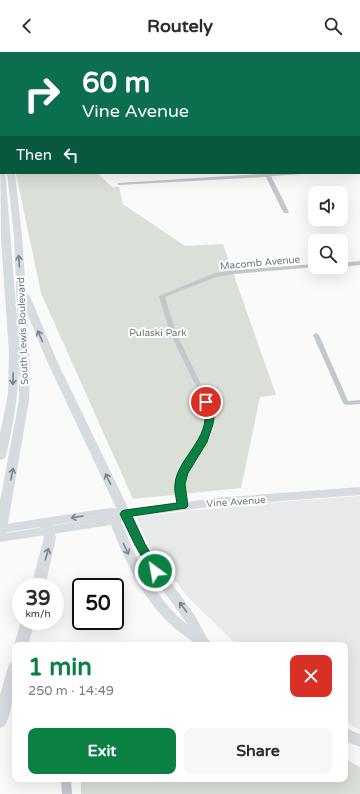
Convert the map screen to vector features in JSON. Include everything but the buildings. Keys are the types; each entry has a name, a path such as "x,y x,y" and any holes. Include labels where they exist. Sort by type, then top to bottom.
{"main road":[{"path":"0,100 0,107"},
{"name":"South Lewis Boulevard","path":"0,456 10,414 13,357 10,294 4,229 4,190 1,174"},
{"name":"South Lewis Boulevard","path":"0,536 24,400 24,347 11,174"},
{"path":"20,280 38,330 117,515 138,574 178,624 204,642"},
{"name":"Vine Avenue","path":"46,527 183,506 360,491"},
{"path":"0,536 46,527"},
{"path":"0,529 46,527"},
{"path":"40,578 50,543 46,527"},
{"path":"22,642 25,630"},
{"path":"0,721 12,678"},
{"path":"348,735 360,741"}],"street":[{"path":"203,174 205,180"},
{"path":"119,184 284,174"},
{"path":"268,175 286,212"},
{"path":"348,264 360,263"},
{"name":"Macomb Avenue","path":"183,506 180,484 183,473 202,442 209,424 211,411 173,333 162,296 215,276 234,272 308,267"},
{"path":"316,335 346,403 360,402"},
{"path":"66,782 67,794"}],"shaded area":[{"path":"360,496 360,730 348,723 348,642 234,642 187,596 150,548 136,517 238,505"}],"green space":[{"name":"Pulaski Park","path":"16,174 98,174 112,187 119,187 123,204 185,246 223,244 276,395 260,397 241,488 133,499 41,293"},
{"path":"348,761 360,767 360,794 81,794 81,782 348,782"}],"route":[{"path":"155,571 125,514 183,506 180,484 183,473 202,442 209,424 211,411 206,402"}]}
